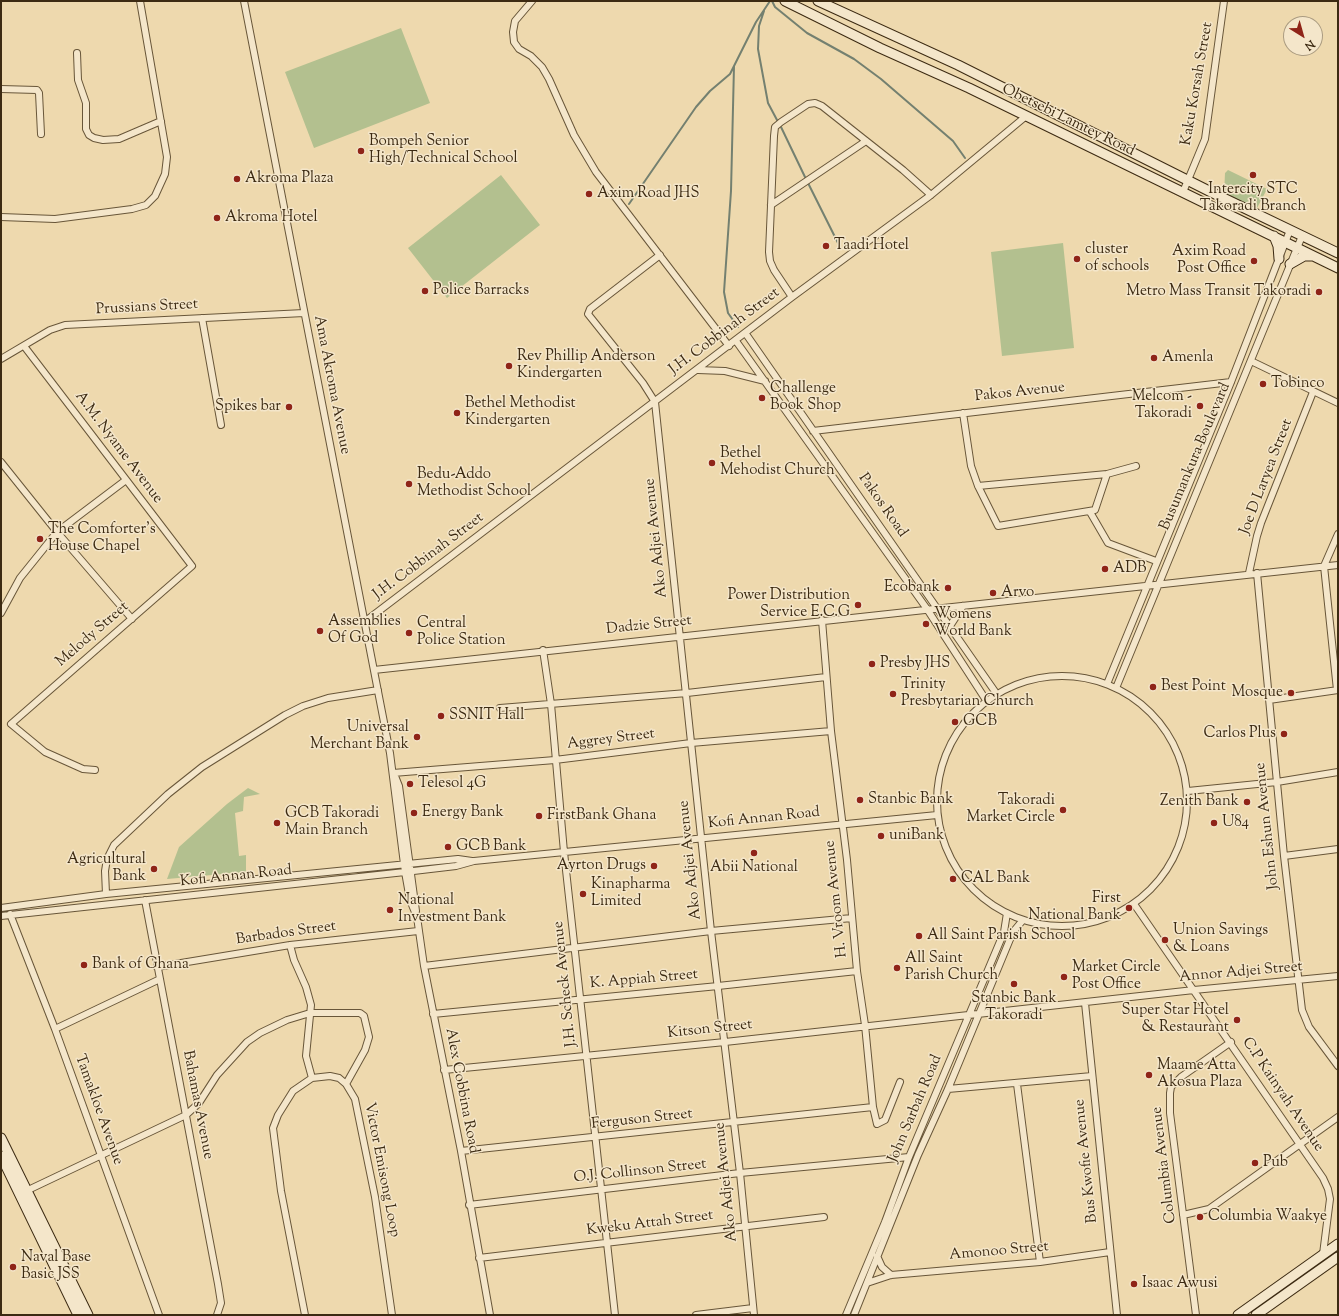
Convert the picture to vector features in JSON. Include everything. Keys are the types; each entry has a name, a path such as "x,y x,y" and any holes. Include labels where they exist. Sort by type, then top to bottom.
{"main road":[{"name":"Obetsebi Lamtey Road","path":"785,1 880,48 969,88 1025,117 1338,268"},
{"name":"Obetsebi Lamtey Road","path":"818,1 958,65 1189,181 1338,253"},
{"path":"1274,236 1278,246 1279,259"},
{"path":"1290,264 1304,256 1314,256"},
{"path":"1,1138 88,1315"},
{"path":"1,1156 78,1315"},
{"path":"1238,1315 1338,1244"},
{"path":"1256,1315 1338,1257"}],"street":[{"path":"1,217 55,218 132,209 146,205 155,196 165,174 167,157 140,1"},
{"name":"Ama Akroma Avenue","path":"244,1 275,152 363,624 374,670 393,773 399,786 409,872"},
{"path":"532,1 515,21 512,32 514,42 519,49 531,56 542,67 549,79 574,135 596,172 729,346"},
{"name":"Kaku Korsah Street","path":"1183,192 1189,181 1205,139 1224,1"},
{"path":"76,53 78,80 86,103 86,129 89,135 103,140 119,140 161,121"},
{"path":"1,89 37,90 39,93 41,134"},
{"path":"792,297 770,261 774,136 775,127 781,122 808,104 815,103 822,106 931,195"},
{"name":"J.H. Cobbinah Street","path":"363,624 746,334 792,297 931,195 1025,117"},
{"path":"772,206 866,141"},
{"name":"Busumankura Boulevard","path":"1107,684 1156,561 1231,382 1290,230"},
{"name":"Busumankura Boulevard","path":"1116,688 1157,585 1251,361 1296,247 1302,236"},
{"path":"655,402 643,383 588,314 590,309 660,254"},
{"name":"Prussians Street","path":"1,360 50,330 65,326 304,313"},
{"path":"202,318 221,425"},
{"name":"Pakos Road","path":"746,334 996,693"},
{"name":"Pakos Road","path":"736,341 927,610 986,700"},
{"name":"A.M. Nyame Avenue","path":"24,346 192,566"},
{"path":"1251,361 1338,403"},
{"path":"698,370 725,371 765,381"},
{"name":"Pakos Avenue","path":"813,431 1231,382"},
{"name":"Joe D Laryea Street","path":"1250,573 1256,536 1314,392"},
{"name":"Ako Adjei Avenue","path":"655,402 711,931 746,1226 753,1312"},
{"path":"963,413 969,454 978,486 998,526 1090,512 1098,507 1107,474"},
{"path":"1,462 57,532 132,619"},
{"path":"978,486 1107,474 1136,466"},
{"path":"1,613 20,578 57,532 126,480"},
{"path":"1090,512 1108,543 1156,561"},
{"path":"1269,700 1337,690 1324,566 1338,534"},
{"path":"1146,586 1338,564"},
{"name":"Melody Street","path":"95,770 83,769 45,752 11,724 192,566"},
{"name":"John Eshun Avenue","path":"1257,573 1284,856 1298,981 1304,1019 1338,1066"},
{"name":"Dadzie Street","path":"374,670 542,650 1146,586"},
{"path":"950,626 963,606"},
{"name":"H. Vroom Avenue","path":"822,620 831,731 841,824 847,860 857,970 865,1025 874,1121 876,1124 881,1124 885,1120 900,1082"},
{"name":"J.H. Scheck Avenue","path":"542,650 551,704 564,852 615,1315"},
{"path":"1070,676 1107,684 1116,688 1138,701 1163,726 1180,757 1188,791 1186,824 1176,855 1158,882 1134,904 1112,916 1088,924 1062,926 1038,924 1023,920 985,901 963,878 946,850 937,814 937,790 944,762 956,736 986,700 996,693 1032,680 1070,676"},
{"path":"500,708 687,693 826,677"},
{"path":"106,894 105,870 107,859 114,845 168,794 202,768 279,718 303,706 328,698 378,690"},
{"name":"Aggrey Street","path":"393,773 556,760 691,743 831,731"},
{"path":"1188,791 1277,782 1338,772"},
{"name":"Kofi Annan Road","path":"1,916 409,872 456,866 474,861 937,814"},
{"path":"1284,856 1338,849"},
{"name":"Kofi Annan Road","path":"1,908 106,894 458,858 474,861"},
{"name":"Alex Cobbina Road","path":"409,872 410,900 417,917 424,966 461,1151 469,1205 490,1315"},
{"name":"Bahamas Avenue","path":"145,900 221,1303 217,1315"},
{"name":"C.P Kainyah Avenue","path":"1134,904 1323,1178 1328,1189 1330,1199 1323,1254"},
{"name":"John Sarbah Road","path":"846,1315 885,1222 909,1157 1004,932 1007,913"},
{"name":"Tamakloe Avenue","path":"10,914 55,1030 159,1315"},
{"path":"424,966 711,931 852,918"},
{"name":"John Sarbah Road","path":"854,1315 918,1155 948,1089 1013,932 1023,920"},
{"name":"Barbados Street","path":"157,967 290,946 418,931"},
{"path":"290,946 294,960 306,987 311,1005 307,1033 306,1056 312,1078"},
{"name":"K. Appiah Street","path":"433,1014 718,986 857,970"},
{"name":"Annor Adjei Street","path":"979,1014 1194,990 1338,976"},
{"path":"55,1030 160,979"},
{"name":"Bus Kwofie Avenue","path":"1084,1003 1117,1315"},
{"path":"26,1191 186,1115 199,1103 217,1075 247,1042 260,1033 287,1020 310,1013 360,1013 364,1016 369,1037 366,1050 346,1084 339,1078 330,1076 312,1078 293,1091 278,1115 273,1128 281,1191 305,1315"},
{"name":"Kitson Street","path":"444,1070 587,1054 725,1042 865,1025 979,1014"},
{"name":"Columbia Avenue","path":"1196,1315 1170,1113 1171,1087 1181,1077 1230,1042"},
{"path":"948,1089 1017,1084 1092,1076"},
{"name":"Victor Emisong Loop","path":"346,1084 355,1099 373,1189 392,1315"},
{"path":"1017,1084 1040,1262"},
{"name":"Ferguson Street","path":"461,1151 596,1138 873,1107"},
{"path":"1183,1215 1209,1209 1338,1117"},
{"name":"O.J. Collinson Street","path":"469,1205 740,1173 909,1157"},
{"name":"Kweku Attah Street","path":"479,1258 824,1217"},
{"name":"Amonoo Street","path":"867,1283 891,1275 1040,1262 1110,1252"},
{"path":"877,1256 882,1267 891,1275"},
{"path":"696,1315 753,1312"}],"green space":[{"path":"401,28 430,103 314,148 285,72"},
{"path":"1228,170 1267,189 1256,210 1224,195 1225,173"},
{"path":"501,175 540,225 447,298 408,248"},
{"path":"1063,243 1074,348 1002,356 991,252"},
{"path":"248,788 260,794 244,797 243,811 235,813 239,856 246,855 246,872 167,879 179,847 227,804"}],"waterway":[{"path":"629,204 696,107 710,91 730,74 756,22 770,1"},
{"path":"772,1 775,7 807,33 854,59 881,79 953,141 965,158"},
{"path":"764,11 759,26 758,49 768,103 777,120"},
{"path":"734,66 731,191 724,292 728,313 738,327"},
{"path":"781,127 805,177"},
{"path":"808,183 839,245"}],"place":[{"name":"Bompeh Senior High/Technical School","path":"361,151"},
{"name":"Intercity STC Takoradi Branch","path":"1253,175"},
{"name":"Akroma Plaza","path":"237,179"},
{"name":"Axim Road JHS","path":"589,194"},
{"name":"Akroma Hotel","path":"217,218"},
{"name":"Taadi Hotel","path":"826,246"},
{"name":"cluster of schools","path":"1077,259"},
{"name":"Axim Road Post Office","path":"1254,261"},
{"name":"Police Barracks","path":"425,291"},
{"name":"Metro Mass Transit Takoradi","path":"1319,292"},
{"name":"Amenla","path":"1154,358"},
{"name":"Rev Phillip Anderson Kindergarten","path":"509,366"},
{"name":"Tobinco","path":"1263,384"},
{"name":"Challenge Book Shop","path":"762,398"},
{"name":"Melcom - Takoradi","path":"1200,406"},
{"name":"Spikes bar","path":"289,407"},
{"name":"Bethel Methodist Kindergarten","path":"457,413"},
{"name":"Bethel Mehodist Church","path":"712,463"},
{"name":"Bedu-Addo Methodist School","path":"409,484"},
{"name":"The Comforter's House Chapel","path":"40,539"},
{"name":"ADB","path":"1105,569"},
{"name":"Ecobank","path":"948,588"},
{"name":"Arvo","path":"993,593"},
{"name":"Power Distribution Service E.C.G","path":"858,605"},
{"name":"Womens World Bank","path":"926,624"},
{"name":"Assemblies Of God","path":"320,631"},
{"name":"Central Police Station","path":"409,633"},
{"name":"Presby JHS","path":"872,664"},
{"name":"Best Point","path":"1153,687"},
{"name":"Mosque","path":"1291,693"},
{"name":"Trinity Presbytarian Church","path":"893,694"},
{"name":"SSNIT Hall","path":"441,716"},
{"name":"GCB","path":"955,722"},
{"name":"Carlos Plus","path":"1284,734"},
{"name":"Universal Merchant Bank","path":"417,737"},
{"name":"Telesol 4G","path":"410,784"},
{"name":"Stanbic Bank","path":"860,800"},
{"name":"Zenith Bank","path":"1247,802"},
{"name":"Takoradi Market Circle","path":"1063,810"},
{"name":"Energy Bank","path":"414,813"},
{"name":"FirstBank Ghana","path":"539,816"},
{"name":"GCB Takoradi Main Branch","path":"277,823"},
{"name":"U84","path":"1214,823"},
{"name":"uniBank","path":"881,836"},
{"name":"GCB Bank","path":"448,847"},
{"name":"Abii National","path":"754,853"},
{"name":"Ayrton Drugs","path":"654,866"},
{"name":"Agricultural Bank","path":"154,869"},
{"name":"CAL Bank","path":"953,879"},
{"name":"Kinapharma Limited","path":"583,894"},
{"name":"First National Bank","path":"1129,908"},
{"name":"National Investment Bank","path":"390,910"},
{"name":"All Saint Parish School","path":"919,936"},
{"name":"Union Savings & Loans","path":"1165,940"},
{"name":"Bank of Ghana","path":"84,965"},
{"name":"All Saint Parish Church","path":"897,968"},
{"name":"Market Circle Post Office","path":"1064,977"},
{"name":"Stanbic Bank Takoradi","path":"1014,984"},
{"name":"Super Star Hotel & Restaurant","path":"1237,1020"},
{"name":"Maame Atta Akosua Plaza","path":"1149,1075"},
{"name":"Pub","path":"1255,1163"},
{"name":"Columbia Waakye","path":"1200,1217"},
{"name":"Naval Base Basic JSS","path":"13,1267"},
{"name":"Isaac Awusi","path":"1134,1284"}]}
